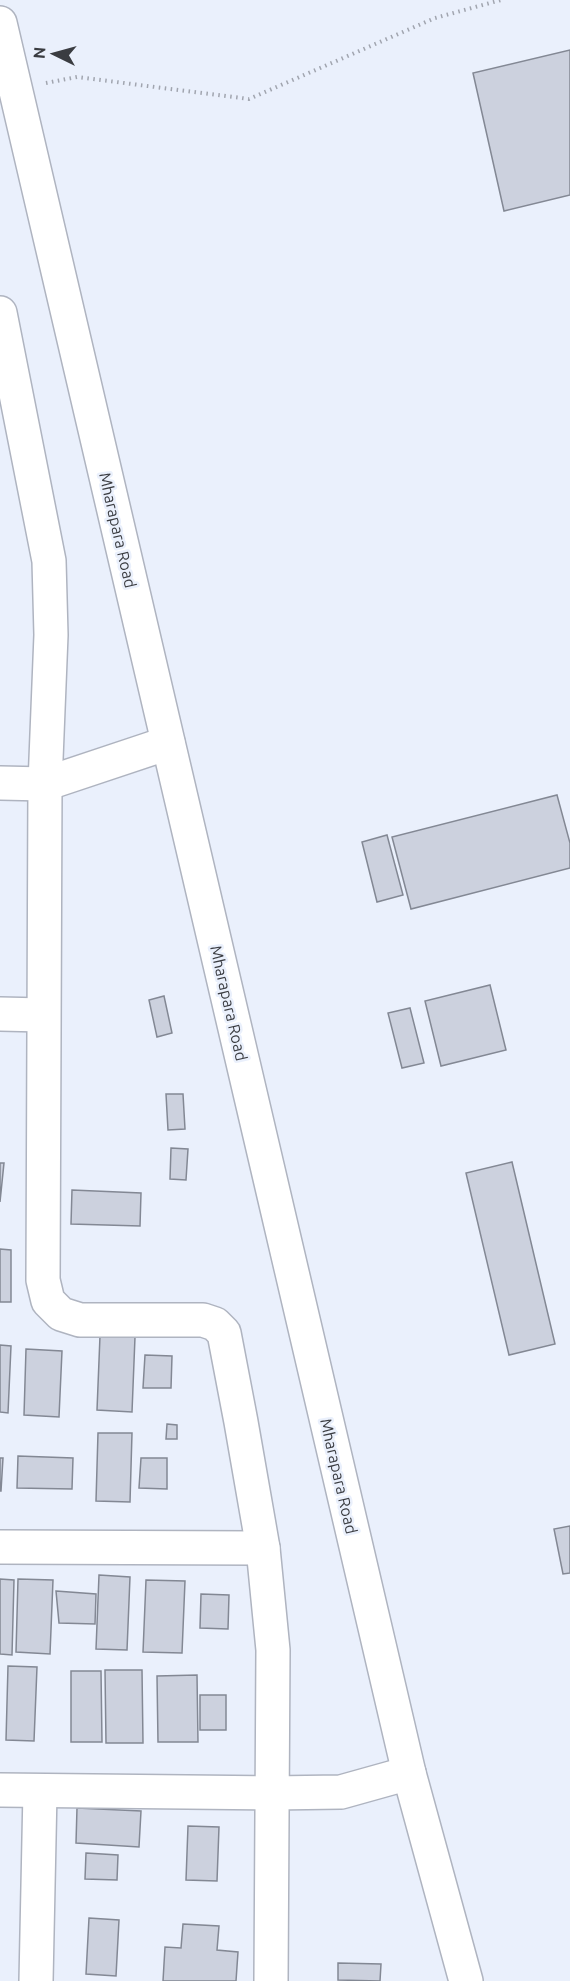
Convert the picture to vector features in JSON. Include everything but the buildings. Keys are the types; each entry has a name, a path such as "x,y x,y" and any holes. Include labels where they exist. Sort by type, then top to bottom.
{"street":[{"name":"Mharapara Road","path":"0,23 409,1773 466,1981"},
{"path":"0,313 49,561 51,635 45,784 43,1015 44,1280 48,1301 61,1314 80,1320 203,1320 215,1324 224,1333 263,1548 273,1650 271,1981"},
{"path":"0,783 45,784 168,743"},
{"path":"0,1014 43,1015"},
{"path":"0,1547 263,1548"},
{"path":"0,1790 341,1792 409,1773"},
{"path":"36,1981 40,1791"}],"path":[{"path":"15,90 77,77 249,99 435,18 501,0"}]}
